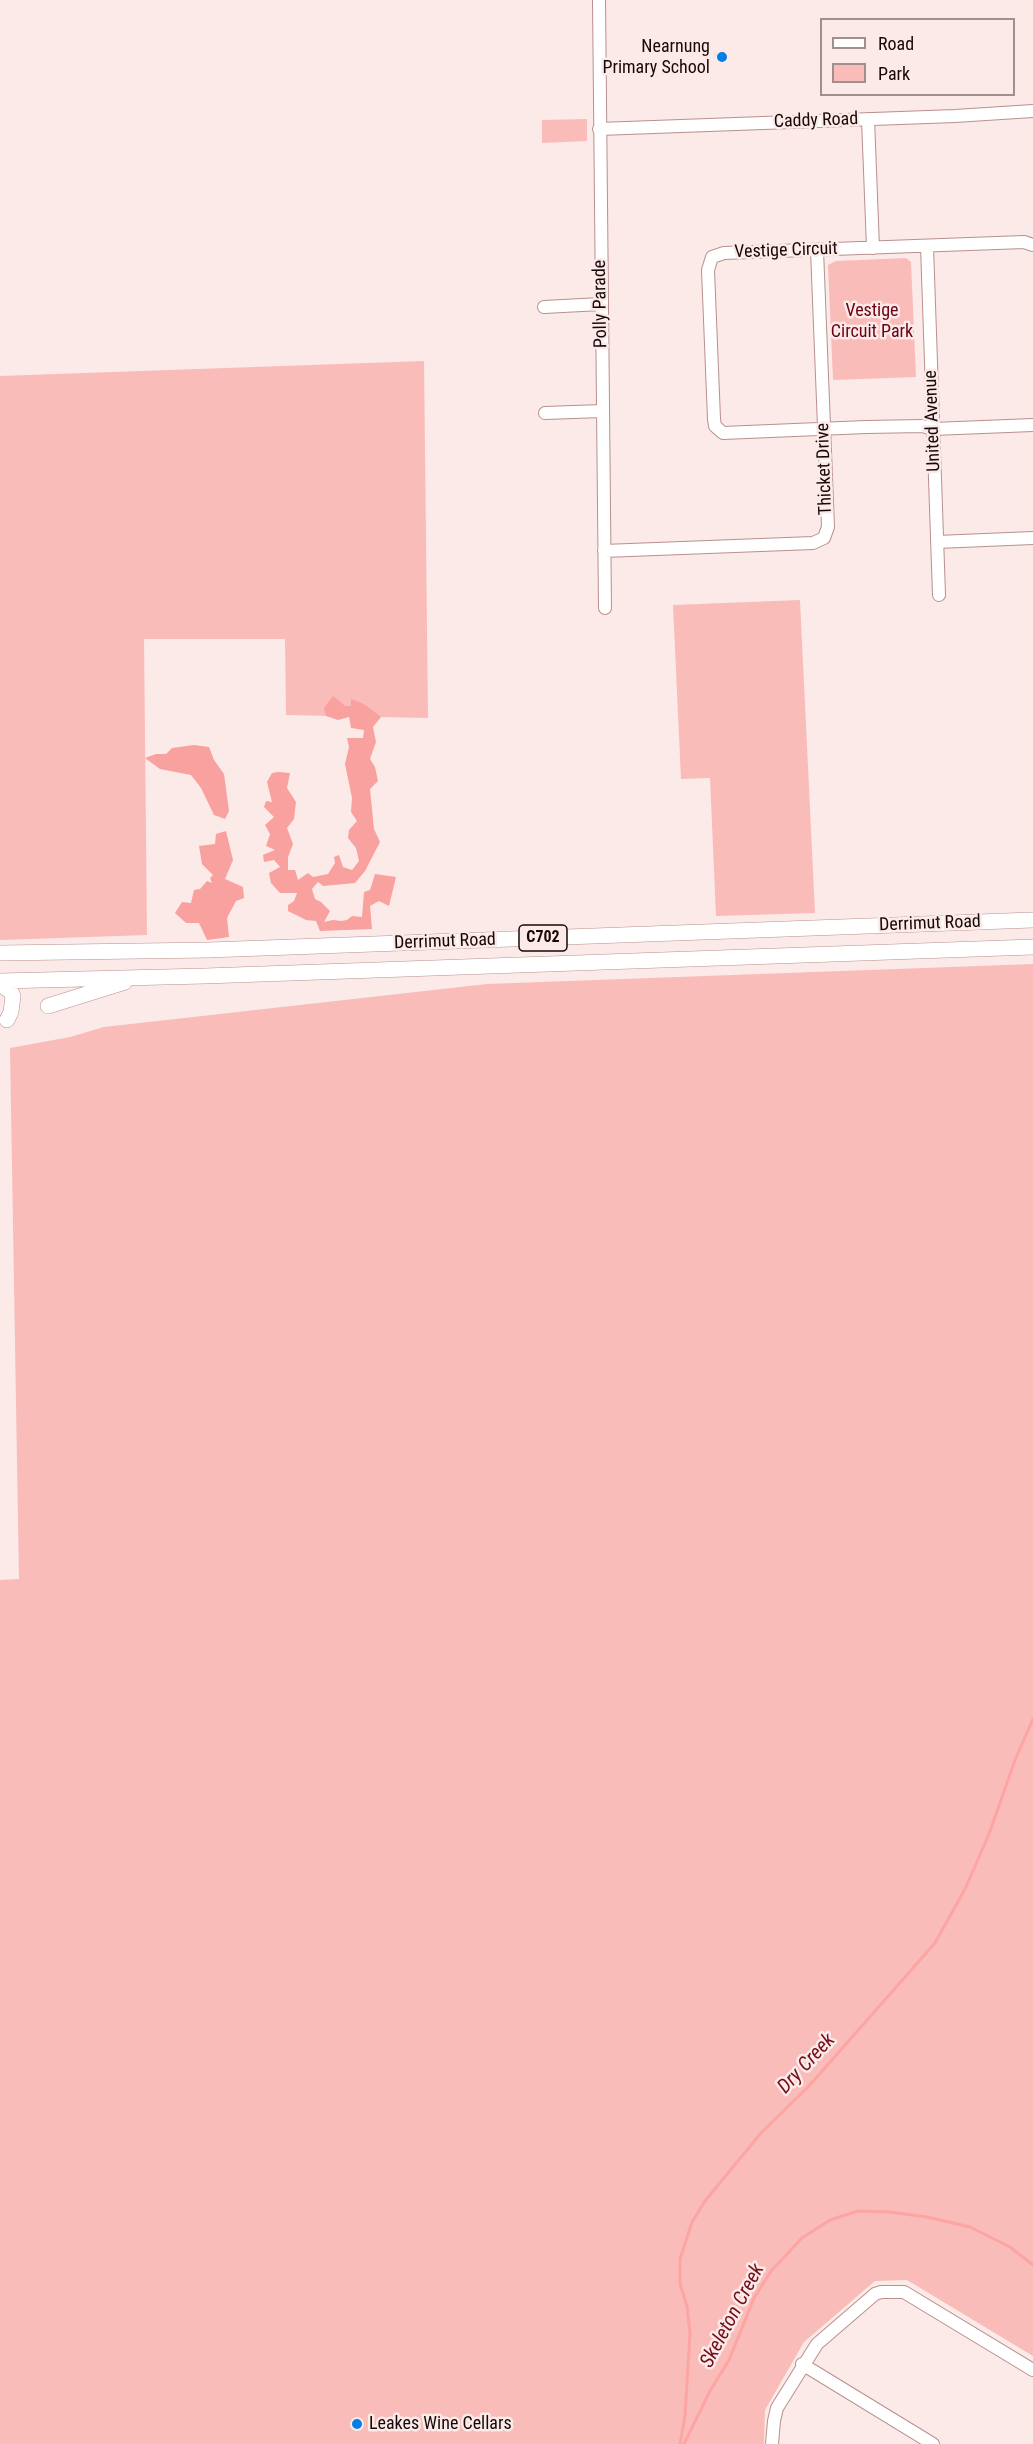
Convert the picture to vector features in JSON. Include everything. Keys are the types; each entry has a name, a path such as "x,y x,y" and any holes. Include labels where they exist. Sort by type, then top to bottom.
{"main road":[{"name":"Derrimut Road","path":"0,953 209,950 1033,920"},
{"name":"Derrimut Road","path":"0,982 1033,947"},
{"path":"51,979 54,951"},
{"path":"48,1006 140,977"},
{"path":"0,982 13,996 11,1012 7,1020"}],"street":[{"name":"Polly Parade","path":"599,0 605,608"},
{"name":"Caddy Road","path":"599,129 1033,111"},
{"path":"868,119 873,248"},
{"name":"Vestige Circuit","path":"824,430 730,434 723,433 715,426 708,270 712,257 818,250 1024,242 1033,245"},
{"name":"United Avenue","path":"927,246 939,595"},
{"name":"Thicket Drive","path":"604,551 819,542 824,538 828,527 818,250"},
{"path":"544,307 601,304"},
{"path":"545,413 602,411"},
{"path":"824,430 1033,425"},
{"path":"938,542 1033,538"},
{"path":"772,2444 777,2408 802,2364 817,2344 875,2294 898,2291 910,2296 1033,2370"},
{"path":"802,2364 933,2444"}],"green space":[{"path":"587,119 587,141 542,143 542,120"},
{"name":"Vestige Circuit Park","path":"906,258 911,262 916,377 833,380 828,265 836,261"},
{"path":"424,361 428,718 286,715 285,639 144,639 147,935 0,940 0,376"},
{"path":"800,600 815,913 716,916 710,778 681,779 673,605"},
{"path":"1033,964 1033,2356 907,2280 875,2281 804,2342 765,2410 764,2444 0,2444 0,1580 19,1579 10,1048 70,1037 104,1027 487,984"}],"shaded area":[{"path":"333,696 345,706 351,706 351,699 364,704 381,717 373,727 376,742 370,759 375,767 378,781 370,789 374,829 380,842 365,871 355,883 323,886 318,882 312,889 315,899 330,911 324,922 341,921 352,916 362,917 364,892 370,890 375,874 396,877 389,906 379,901 370,906 372,929 320,931 316,921 306,920 288,911 288,905 294,901 297,893 280,893 271,883 269,873 280,867 274,860 264,862 263,855 275,850 266,846 270,834 265,825 274,817 264,807 266,801 272,802 267,782 272,773 278,772 290,773 287,788 296,802 294,819 287,828 293,844 288,857 288,870 295,870 298,880 308,873 313,877 328,874 335,863 334,857 339,855 343,867 352,870 359,861 356,848 348,838 349,830 357,821 351,812 352,798 345,764 349,747 347,738 363,738 364,730 351,728 349,717 338,720 326,716 324,708"},
{"path":"194,745 209,747 214,760 224,774 229,811 225,819 214,815 201,788 191,775 160,769 145,758 156,754 166,754 172,748"},
{"path":"226,831 233,860 225,879 243,887 244,898 236,901 227,918 229,937 207,940 199,923 186,923 175,913 182,902 191,903 194,890 200,889 207,881 212,883 210,878 213,875 202,864 199,846 215,844 216,834"}],"waterway":[{"name":"Dry Creek","path":"680,2444 685,2416 690,2333 687,2306 680,2284 680,2259 692,2222 705,2201 761,2133 809,2086 935,1943 965,1889 989,1834 1015,1760 1033,1719"},
{"name":"Skeleton Creek","path":"684,2444 710,2391 729,2360 754,2298 771,2271 802,2238 830,2220 858,2211 927,2217 970,2227 1010,2247 1033,2265"}],"place":[{"name":"Nearnung Primary School","path":"722,57"},
{"name":"Leakes Wine Cellars","path":"357,2424"}]}
